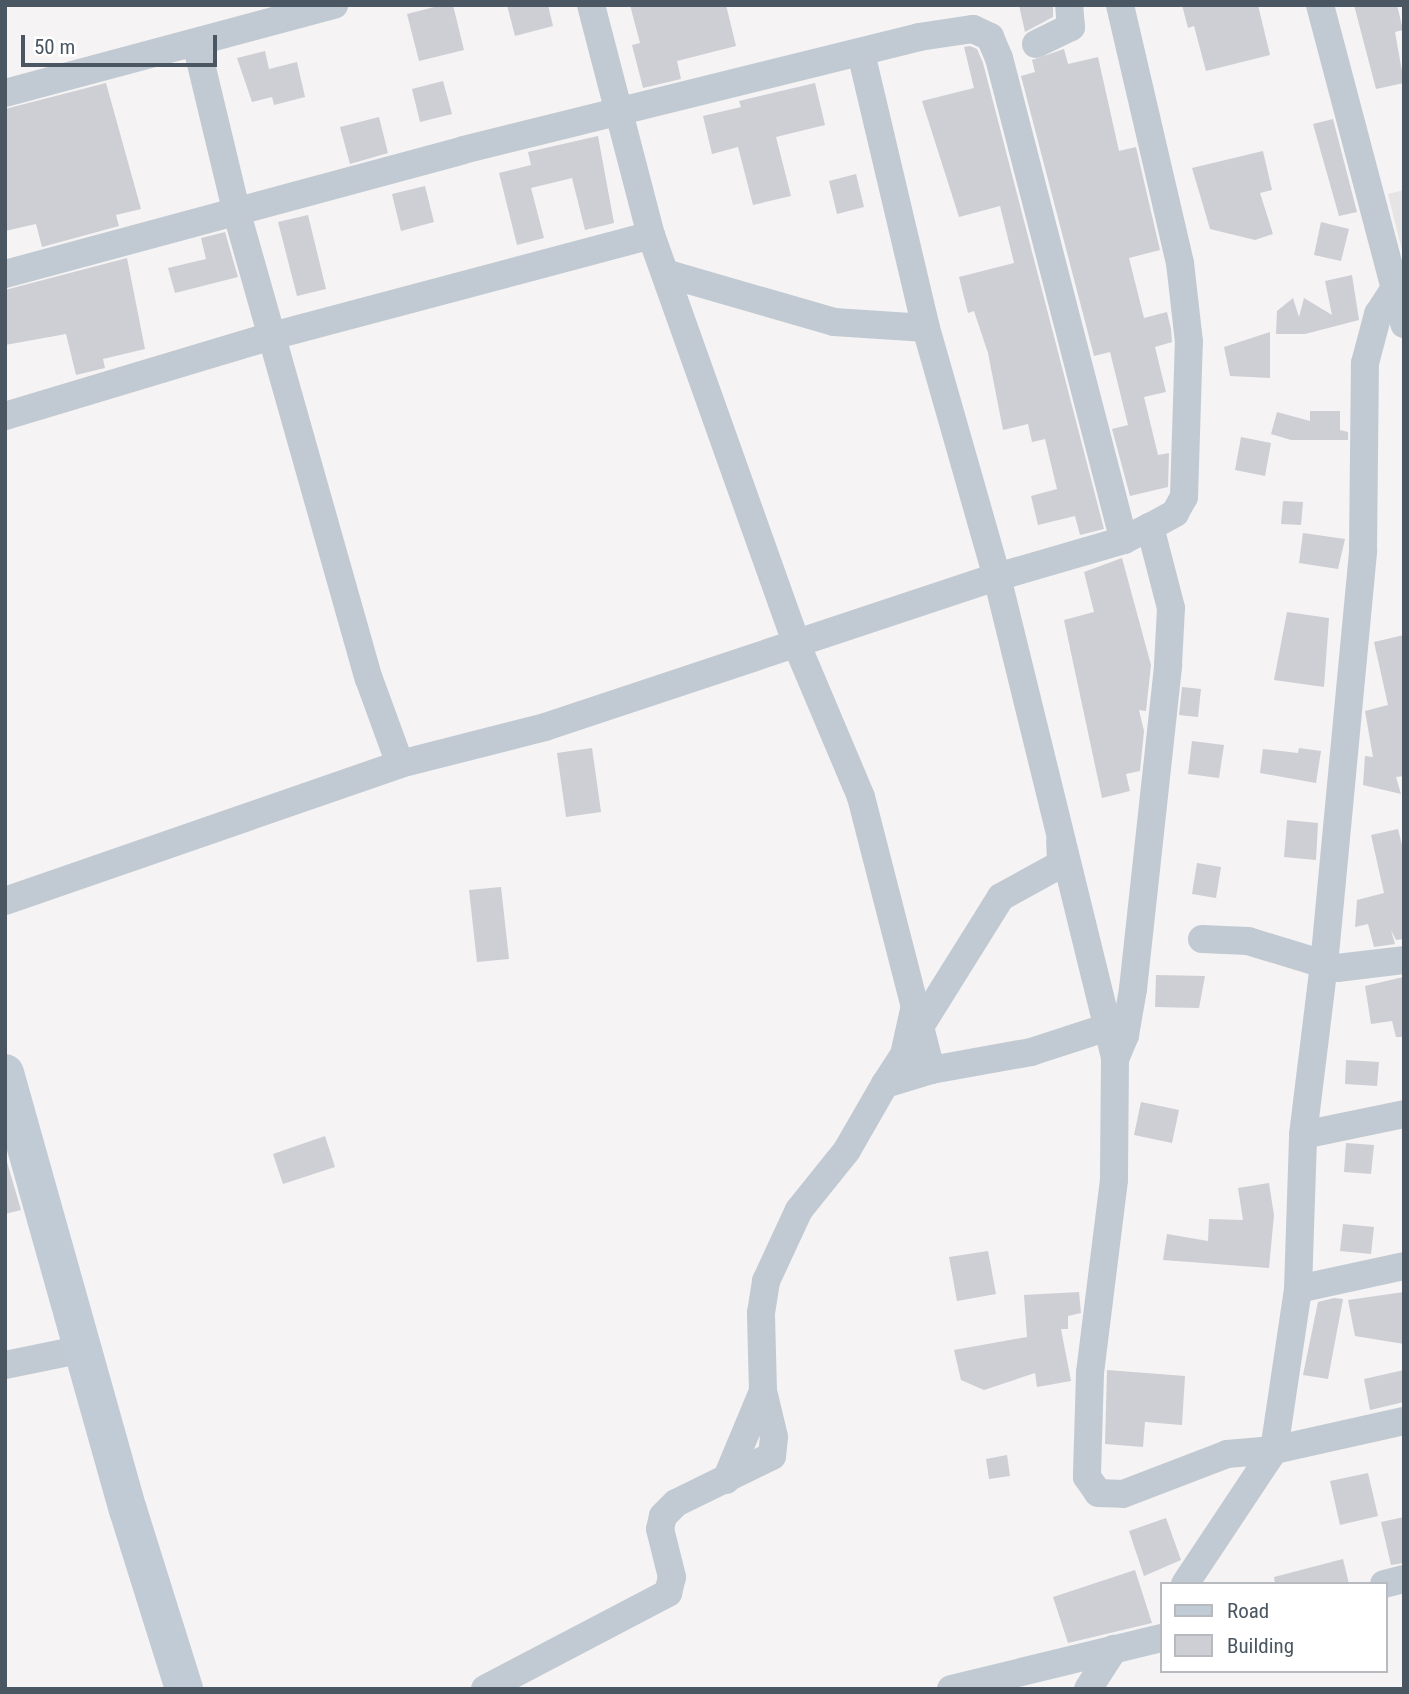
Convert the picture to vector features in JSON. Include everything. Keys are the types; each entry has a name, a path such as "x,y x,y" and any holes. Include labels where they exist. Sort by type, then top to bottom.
{"street":[{"path":"5,93 334,5"},
{"path":"592,5 651,235 668,274 796,643 861,797 919,1014 931,1070"},
{"path":"1036,44 1071,27 1069,5"},
{"path":"5,901 400,764 544,727 997,577 1124,540 1175,513 1184,497 1189,342 1180,263 1120,5"},
{"path":"1320,5 1404,324"},
{"path":"5,274 236,210 618,112 861,53 973,29 993,42 1124,540"},
{"path":"196,43 236,210 369,679 400,764"},
{"path":"861,53 926,328 997,577 1115,1059 1114,1180 1090,1373 1087,1477 1098,1493 1110,1496 1227,1454 1274,1450 1404,1421"},
{"path":"5,416 272,336 651,235"},
{"path":"668,274 834,322 926,328"},
{"path":"1186,1582 1274,1450 1298,1289 1303,1135 1324,965 1363,550 1365,363 1378,314 1395,288"},
{"path":"1115,1059 1125,1035 1133,989 1168,665 1171,608 1150,527"},
{"path":"485,1689 668,1593 673,1577 660,1529 663,1516 676,1503 726,1480 763,1391 761,1298 771,1265 799,1210 847,1150 904,1055 919,1014 1001,897 1061,864 1059,830"},
{"path":"1202,939 1248,942 1324,965 1360,968 1404,960"},
{"path":"885,1084 931,1070 1031,1052 1108,1027"},
{"path":"5,1073 128,1510 184,1689"},
{"path":"1303,1135 1404,1114"},
{"path":"1298,1289 1404,1266"},
{"path":"5,1365 83,1349"},
{"path":"951,1689 1154,1640 1160,1624"},
{"path":"1088,1689 1114,1648"}],"shaded area":[{"path":"1404,190 1404,259 1388,194"}],"building":[{"path":"442,5 453,5 464,50 419,61 407,14"},
{"path":"507,5 548,5 553,26 515,36"},
{"path":"630,5 726,5 736,46 677,61 681,79 643,88 632,45 640,43"},
{"path":"1019,5 1053,5 1053,17 1025,32"},
{"path":"1182,5 1258,5 1270,55 1206,71 1194,26 1188,28"},
{"path":"1354,5 1397,5 1403,30 1395,32 1404,83 1376,89"},
{"path":"964,47 977,49 983,63 1104,529 1080,535 1075,516 1038,525 1031,496 1057,489 1045,439 1032,442 1028,424 1003,430 988,353 974,311 968,313 959,277 1014,263 1000,206 959,217 922,101 974,88"},
{"path":"1064,49 1068,64 1098,57 1119,151 1136,147 1160,250 1129,258 1144,318 1167,312 1171,329 1172,342 1155,347 1166,392 1144,397 1158,455 1169,453 1168,487 1130,496 1112,429 1128,425 1110,352 1094,356 1021,76 1035,72 1032,60"},
{"path":"265,51 269,69 297,62 305,97 274,105 272,97 252,102 237,58"},
{"path":"443,81 452,114 420,122 412,89"},
{"path":"106,83 141,209 116,215 119,226 42,247 36,224 5,231 5,109"},
{"path":"815,83 825,125 776,137 791,196 753,205 738,147 712,154 703,116 741,107 739,101"},
{"path":"379,117 388,153 350,164 340,127"},
{"path":"1333,119 1357,212 1339,216 1313,124"},
{"path":"598,136 614,223 585,230 572,178 531,188 544,238 517,245 499,173 531,165 528,152"},
{"path":"1263,151 1272,190 1260,193 1273,234 1255,240 1210,229 1192,168"},
{"path":"856,174 864,207 837,214 829,181"},
{"path":"425,186 434,222 401,231 392,194"},
{"path":"308,215 326,289 297,296 278,222"},
{"path":"1321,222 1349,229 1341,261 1314,255"},
{"path":"225,232 238,277 175,293 168,268 206,259 201,238"},
{"path":"127,258 145,349 103,359 105,368 76,375 66,334 5,345 5,290"},
{"path":"1352,275 1359,320 1305,334 1276,334 1277,311 1293,298 1299,317 1304,298 1332,315 1325,281"},
{"path":"1270,332 1270,378 1230,376 1224,347"},
{"path":"1310,411 1340,411 1340,430 1348,432 1348,440 1291,440 1271,434 1277,412 1310,421"},
{"path":"1241,437 1271,443 1265,476 1235,470"},
{"path":"1283,501 1303,502 1301,525 1281,524"},
{"path":"1303,533 1345,539 1338,569 1299,563"},
{"path":"1122,558 1151,665 1146,711 1139,710 1144,731 1140,771 1126,774 1130,791 1102,798 1064,620 1094,612 1084,572"},
{"path":"1287,612 1329,618 1324,687 1274,680"},
{"path":"1404,635 1404,776 1396,777 1401,794 1363,785 1365,756 1373,757 1365,711 1388,705 1374,642"},
{"path":"1182,687 1201,689 1198,717 1179,715"},
{"path":"1192,741 1224,745 1219,778 1188,774"},
{"path":"592,748 601,812 566,817 557,753"},
{"path":"1299,748 1321,751 1316,783 1260,773 1263,749 1298,753"},
{"path":"1287,820 1318,823 1316,860 1284,857"},
{"path":"1398,829 1404,853 1404,939 1396,940 1391,930 1395,944 1374,947 1368,924 1355,927 1357,900 1384,893 1371,835"},
{"path":"1197,863 1221,867 1216,898 1192,894"},
{"path":"501,887 509,959 477,962 469,890"},
{"path":"1156,975 1205,976 1199,1008 1155,1007"},
{"path":"1403,977 1404,1037 1396,1037 1392,1021 1371,1024 1365,986"},
{"path":"1346,1060 1379,1062 1377,1086 1345,1084"},
{"path":"1141,1102 1179,1110 1172,1143 1134,1135"},
{"path":"325,1136 335,1167 283,1184 273,1154"},
{"path":"1346,1143 1374,1145 1371,1174 1344,1172"},
{"path":"5,1155 21,1210 5,1214"},
{"path":"1269,1183 1274,1215 1269,1268 1163,1260 1167,1234 1208,1241 1209,1219 1243,1220 1238,1188"},
{"path":"1343,1224 1374,1227 1371,1254 1340,1251"},
{"path":"988,1251 996,1294 957,1301 949,1257"},
{"path":"1079,1292 1081,1313 1068,1316 1068,1329 1061,1329 1071,1381 1037,1387 1035,1373 984,1390 961,1380 954,1350 1027,1337 1024,1295"},
{"path":"1404,1292 1404,1344 1355,1336 1348,1300"},
{"path":"1343,1299 1328,1379 1303,1375 1318,1302"},
{"path":"1107,1370 1185,1376 1182,1425 1145,1422 1143,1447 1105,1444"},
{"path":"1404,1370 1404,1402 1370,1410 1364,1379"},
{"path":"1007,1455 1010,1476 989,1479 986,1459"},
{"path":"1368,1473 1378,1516 1340,1525 1330,1481"},
{"path":"1404,1517 1404,1563 1391,1565 1381,1522"},
{"path":"1166,1518 1181,1560 1144,1576 1129,1531"},
{"path":"1343,1559 1349,1582 1275,1582 1274,1577"},
{"path":"1135,1570 1152,1623 1068,1643 1053,1597"}]}
